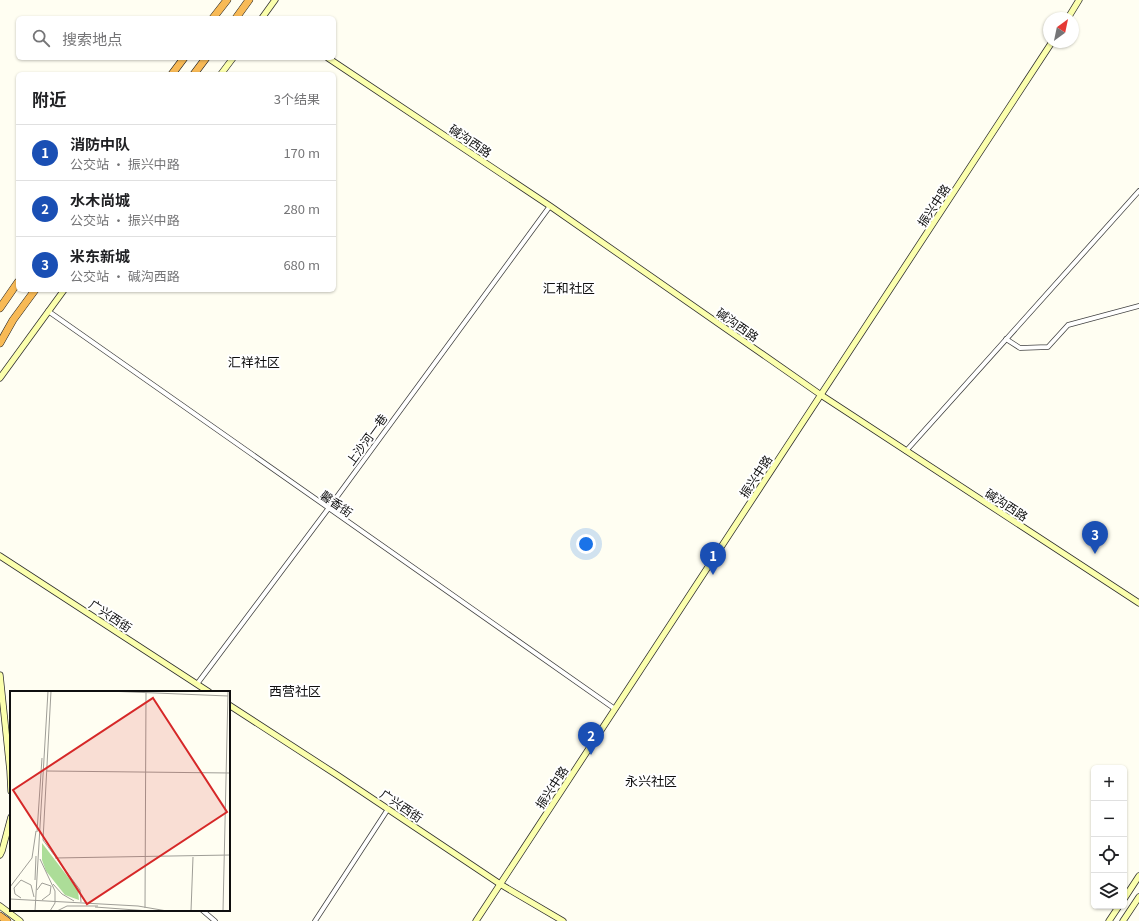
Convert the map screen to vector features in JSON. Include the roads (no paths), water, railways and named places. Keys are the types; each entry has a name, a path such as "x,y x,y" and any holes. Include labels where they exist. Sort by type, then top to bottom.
{"highway":[{"path":"215,16 227,0"},
{"path":"237,16 249,0"},
{"path":"174,72 182,60"},
{"path":"196,72 204,60"},
{"path":"0,301 16,283"},
{"path":"0,308 16,284"},
{"path":"0,334 13,320 34,292"},
{"path":"0,343 13,320"},
{"path":"0,916 7,921"}],"street":[{"path":"265,16 275,0"},
{"path":"1072,12 1080,0"},
{"name":"振兴中路","path":"476,921 1048,48"},
{"path":"222,72 232,60"},
{"name":"碱沟西路","path":"331,60 550,206 821,395 1139,603"},
{"path":"906,451 1139,191"},
{"name":"上沙河一巷","path":"197,684 550,206"},
{"path":"0,378 62,292"},
{"path":"1006,339 1020,348 1048,347 1068,325 1139,306"},
{"name":"馨香街","path":"48,311 615,709"},
{"name":"广兴西街","path":"0,556 208,691"},
{"path":"0,675 10,771"},
{"name":"广兴西街","path":"230,706 500,884 563,921"},
{"path":"315,921 388,809"},
{"path":"0,855 10,821"},
{"path":"1127,894 1139,876"},
{"path":"1123,921 1139,897"},
{"path":"0,906 20,921"},
{"path":"1109,921 1117,909"},
{"path":"203,911 215,921"}],"place":[{"name":"米东新城","path":"1095,554"},
{"name":"消防中队","path":"713,575"},
{"name":"水木尚城","path":"591,755"}],"district":[{"name":"汇和社区","path":"569,287"},
{"name":"汇祥社区","path":"254,361"},
{"name":"西营社区","path":"295,690"},
{"name":"永兴社区","path":"651,780"}]}
